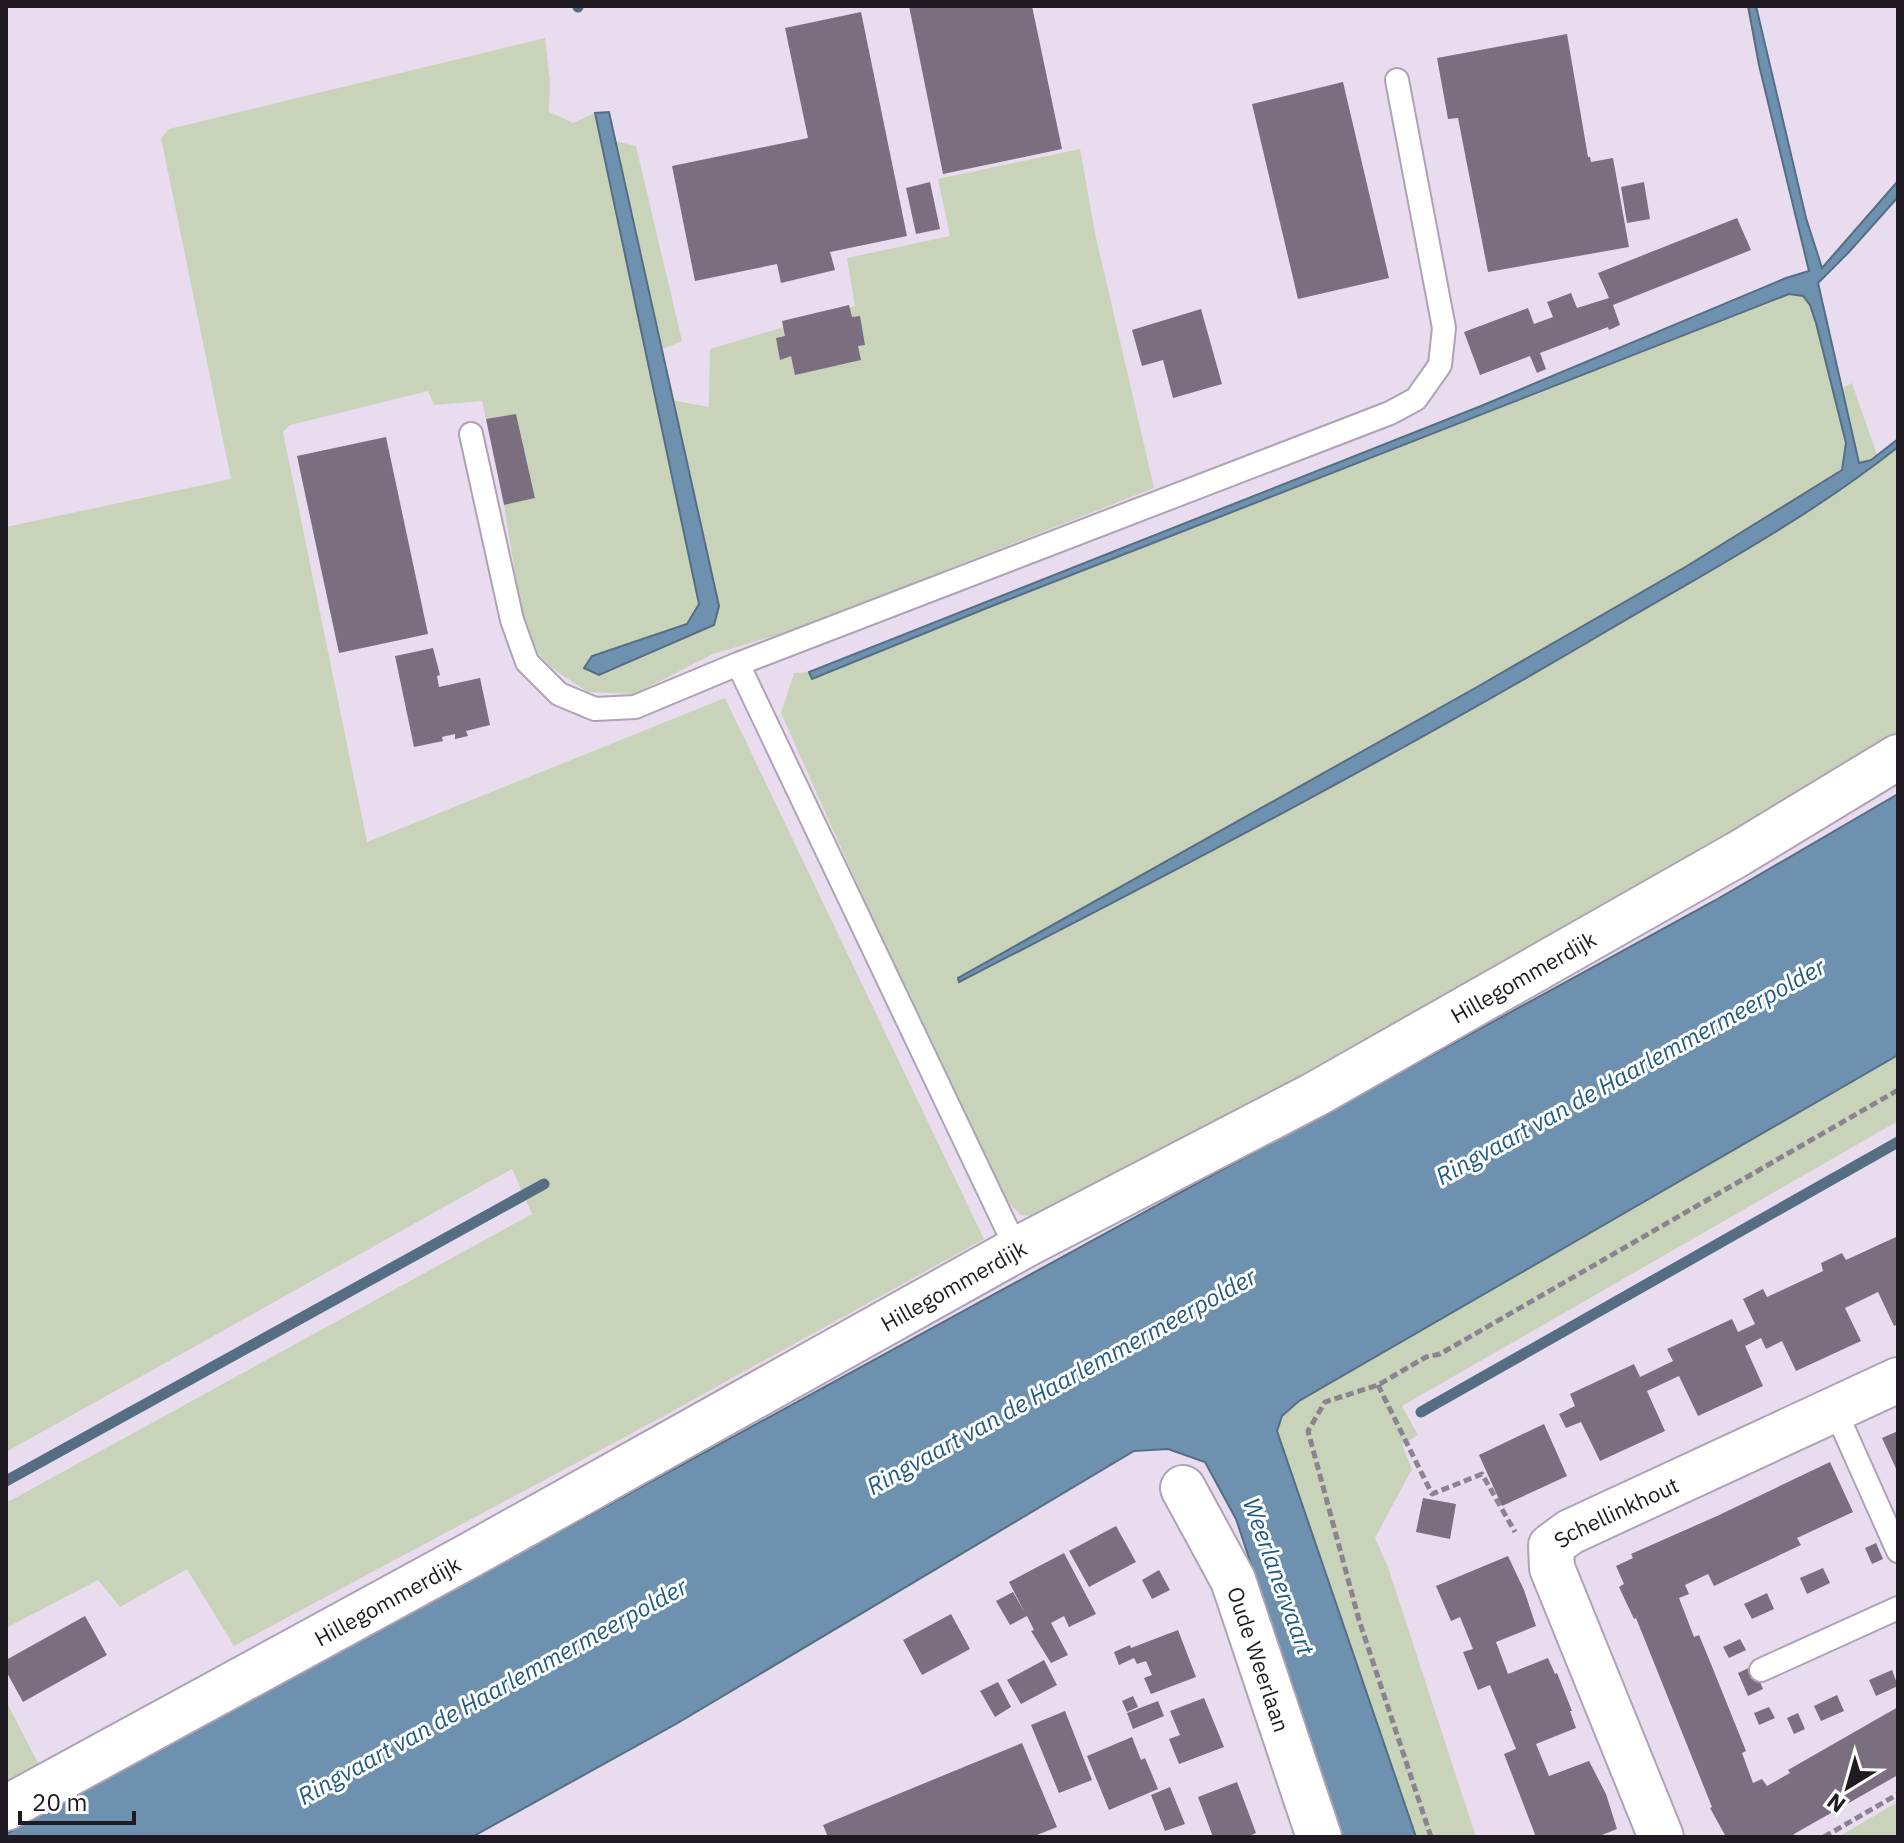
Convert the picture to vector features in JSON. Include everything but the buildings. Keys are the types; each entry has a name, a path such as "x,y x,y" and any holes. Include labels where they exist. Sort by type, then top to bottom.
{"street":[{"name":"Hillegommerdijk","path":"6,1808 486,1547 1017,1250 1314,1095 1738,854 1898,757"},
{"name":"Schellinkhout","path":"1661,1837 1552,1568 1551,1546 1570,1532 1898,1380"},
{"name":"Oude Weerlaan","path":"1183,1488 1233,1580 1319,1837"}],"lane":[{"path":"471,434 512,620 527,662 559,694 595,709 635,707 738,664 1390,413 1416,399 1440,365 1444,328 1397,80"},
{"path":"738,664 1017,1250"},
{"path":"1835,1410 1898,1551"},
{"path":"1761,1670 1898,1608"}],"path":[{"path":"1431,1837 1359,1620 1308,1431 1325,1402 1378,1385 1426,1357 1440,1354 1898,1090"},
{"path":"1378,1385 1432,1494 1482,1474 1512,1531 1551,1546"},
{"path":"1824,1837 1898,1794"}],"green space":[{"path":"545,38 550,83 549,112 573,123 595,113 699,605 687,624 592,656 599,675 624,664 718,606 671,400 709,407 710,349 855,306 847,258 950,236 938,179 1080,149 1095,233 1154,488 827,620 713,654 635,694 588,692 552,668 526,640 504,505 535,498 516,414 486,419 482,401 434,405 428,391 290,425 283,432 367,842 725,698 984,1239 662,1417 234,1646 187,1569 120,1607 98,1580 6,1628 6,1503 532,1214 512,1169 6,1452 6,527 231,479 161,138 169,129"},
{"path":"615,141 636,146 682,341 660,350"},
{"path":"1789,294 1802,295 1810,305 1816,323 1846,443 1842,470 1687,566 1477,687 958,978 960,982 1125,897 1451,721 1758,542 1830,497 1898,447 1898,734 1712,850 1046,1217 1021,1215 1009,1203 914,1011 781,713 794,673 809,672 813,679"},
{"path":"1852,383 1877,455 1859,464 1841,389"},
{"path":"1898,1055 1898,1121 1402,1406 1418,1435 1402,1445 1412,1469 1375,1538 1388,1567 1476,1837 1416,1837 1277,1431 1282,1416 1299,1401"},
{"path":"6,1701 41,1769 6,1784"},
{"path":"1898,1802 1898,1837 1838,1837"}],"water":[{"path":"1748,6 1756,6 1806,218 1822,268 1898,181 1898,197 1818,283 1859,463 1871,460 1898,439 1898,447 1794,520 1532,675 1288,810 959,982 958,978 1687,566 1842,470 1846,443 1816,323 1810,305 1803,296 1789,294 812,679 809,672 1481,406 1809,271 1759,65"},
{"path":"609,112 719,606 714,625 599,675 584,668 592,656 687,624 699,604 595,113"},
{"path":"1898,794 1898,1055 1299,1401 1282,1416 1277,1431 1416,1837 1342,1837 1236,1519 1205,1462 1168,1449 1134,1451 676,1724 472,1837 6,1837 6,1834 1714,901"}],"waterway":[{"path":"1421,1412 1898,1142"},
{"path":"6,1481 544,1184"}],"water label":[{"name":"Ringvaart van de Haarlemmermeerpolder","path":"1630,1071"},
{"name":"Ringvaart van de Haarlemmermeerpolder","path":"1061,1381"},
{"name":"Weerlanervaart","path":"1279,1576"},
{"name":"Ringvaart van de Haarlemmermeerpolder","path":"492,1691"}]}
